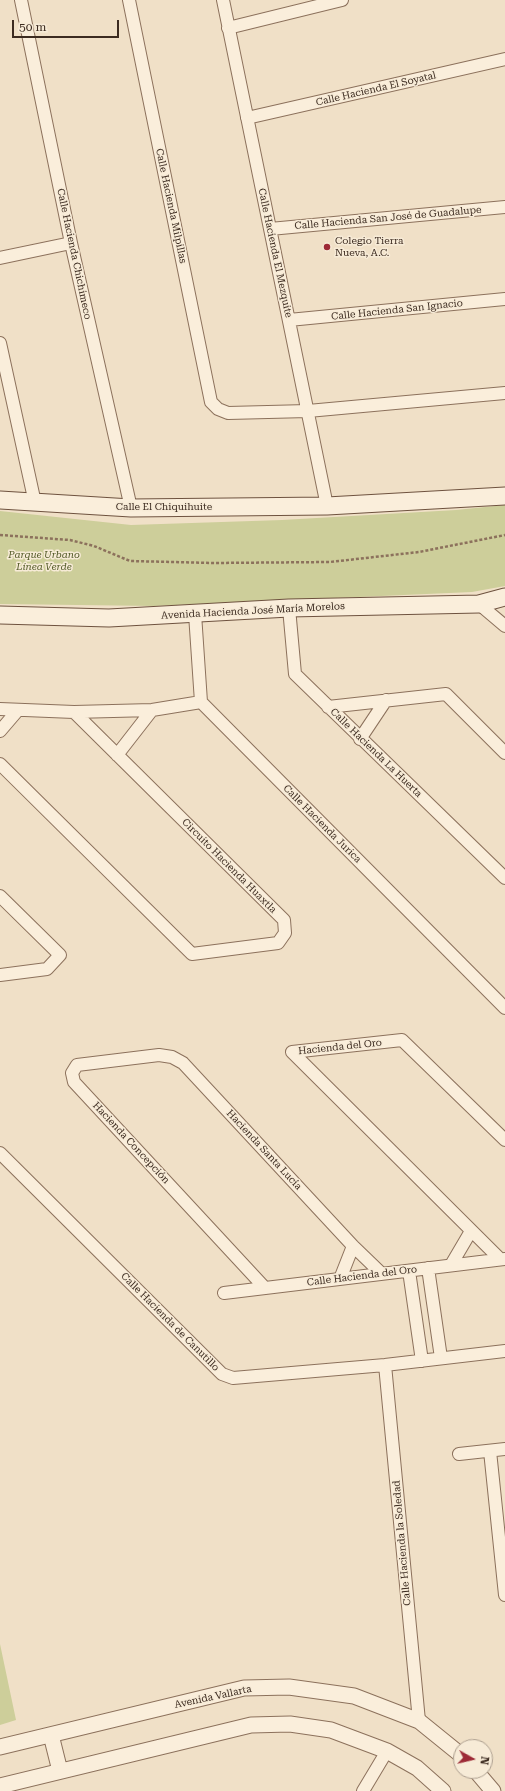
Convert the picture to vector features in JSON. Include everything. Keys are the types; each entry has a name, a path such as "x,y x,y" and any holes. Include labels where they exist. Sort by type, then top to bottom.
{"main road":[{"path":"327,506 505,496"},
{"name":"Calle El Chiquihuite","path":"0,500 131,508 327,506"},
{"name":"Avenida Hacienda José María Morelos","path":"0,615 109,618 289,608 479,604 505,597"}],"street":[{"name":"Calle Hacienda Chichimeco","path":"21,0 71,243 131,508"},
{"name":"Calle Hacienda Milpillas","path":"129,0 211,402 218,409 228,413 308,411"},
{"name":"Calle Hacienda El Mezquite","path":"223,0 327,506"},
{"path":"228,28 342,0"},
{"name":"Calle Hacienda El Soyatal","path":"247,118 505,60"},
{"name":"Calle Hacienda San José de Guadalupe","path":"270,229 505,207"},
{"path":"0,258 71,243"},
{"name":"Calle Hacienda San Ignacio","path":"289,320 505,299"},
{"path":"0,343 34,503"},
{"path":"308,411 505,393"},
{"path":"479,604 505,626"},
{"name":"Calle Hacienda La Huerta","path":"289,608 295,674 505,878"},
{"path":"0,710 74,712 152,710 201,702 195,614"},
{"path":"328,707 446,694 505,753"},
{"path":"360,738 386,700"},
{"name":"Calle Hacienda Jurica","path":"201,702 505,1008"},
{"path":"0,731 18,710"},
{"path":"117,755 152,710"},
{"name":"Circuito Hacienda Huaxtla","path":"0,764 192,954 278,943 285,933 284,920 74,712"},
{"path":"0,896 60,955 47,969 0,975"},
{"name":"Hacienda del Oro","path":"502,1259 470,1231 292,1052 402,1040 505,1140"},
{"name":"Hacienda Concepción","path":"172,1056 159,1055 77,1065 72,1073 74,1082 265,1288"},
{"name":"Hacienda Santa Lucía","path":"172,1056 183,1063 353,1246 382,1274"},
{"name":"Calle Hacienda de Canutillo","path":"0,1153 222,1374 233,1378 385,1365 505,1351"},
{"path":"451,1265 470,1231"},
{"path":"340,1279 353,1246"},
{"name":"Calle Hacienda del Oro","path":"224,1293 502,1259"},
{"path":"428,1268 441,1358"},
{"path":"409,1270 422,1361"},
{"name":"Calle Hacienda la Soledad","path":"385,1365 419,1721"},
{"path":"459,1454 505,1449"},
{"path":"490,1451 505,1595"},
{"name":"Avenida Vallarta","path":"0,1747 244,1688 289,1687 354,1696 419,1721 453,1749"},
{"path":"0,1786 16,1786 60,1771 251,1725 290,1724 331,1730 387,1751 417,1768 443,1791"},
{"path":"51,1735 60,1771"},
{"path":"363,1791 387,1751"},
{"path":"483,1779 493,1791"}],"path":[{"path":"0,536 70,540 94,546 130,561 236,563 330,562 419,552 505,535"}],"green space":[{"name":"Parque Urbano Línea Verde","path":"505,505 505,586 472,592 154,606 0,604 0,511 131,525 282,520 456,510"},
{"path":"0,1644 16,1720 0,1725"}],"place":[{"name":"Colegio Tierra Nueva, A.C.","path":"327,247"}]}
